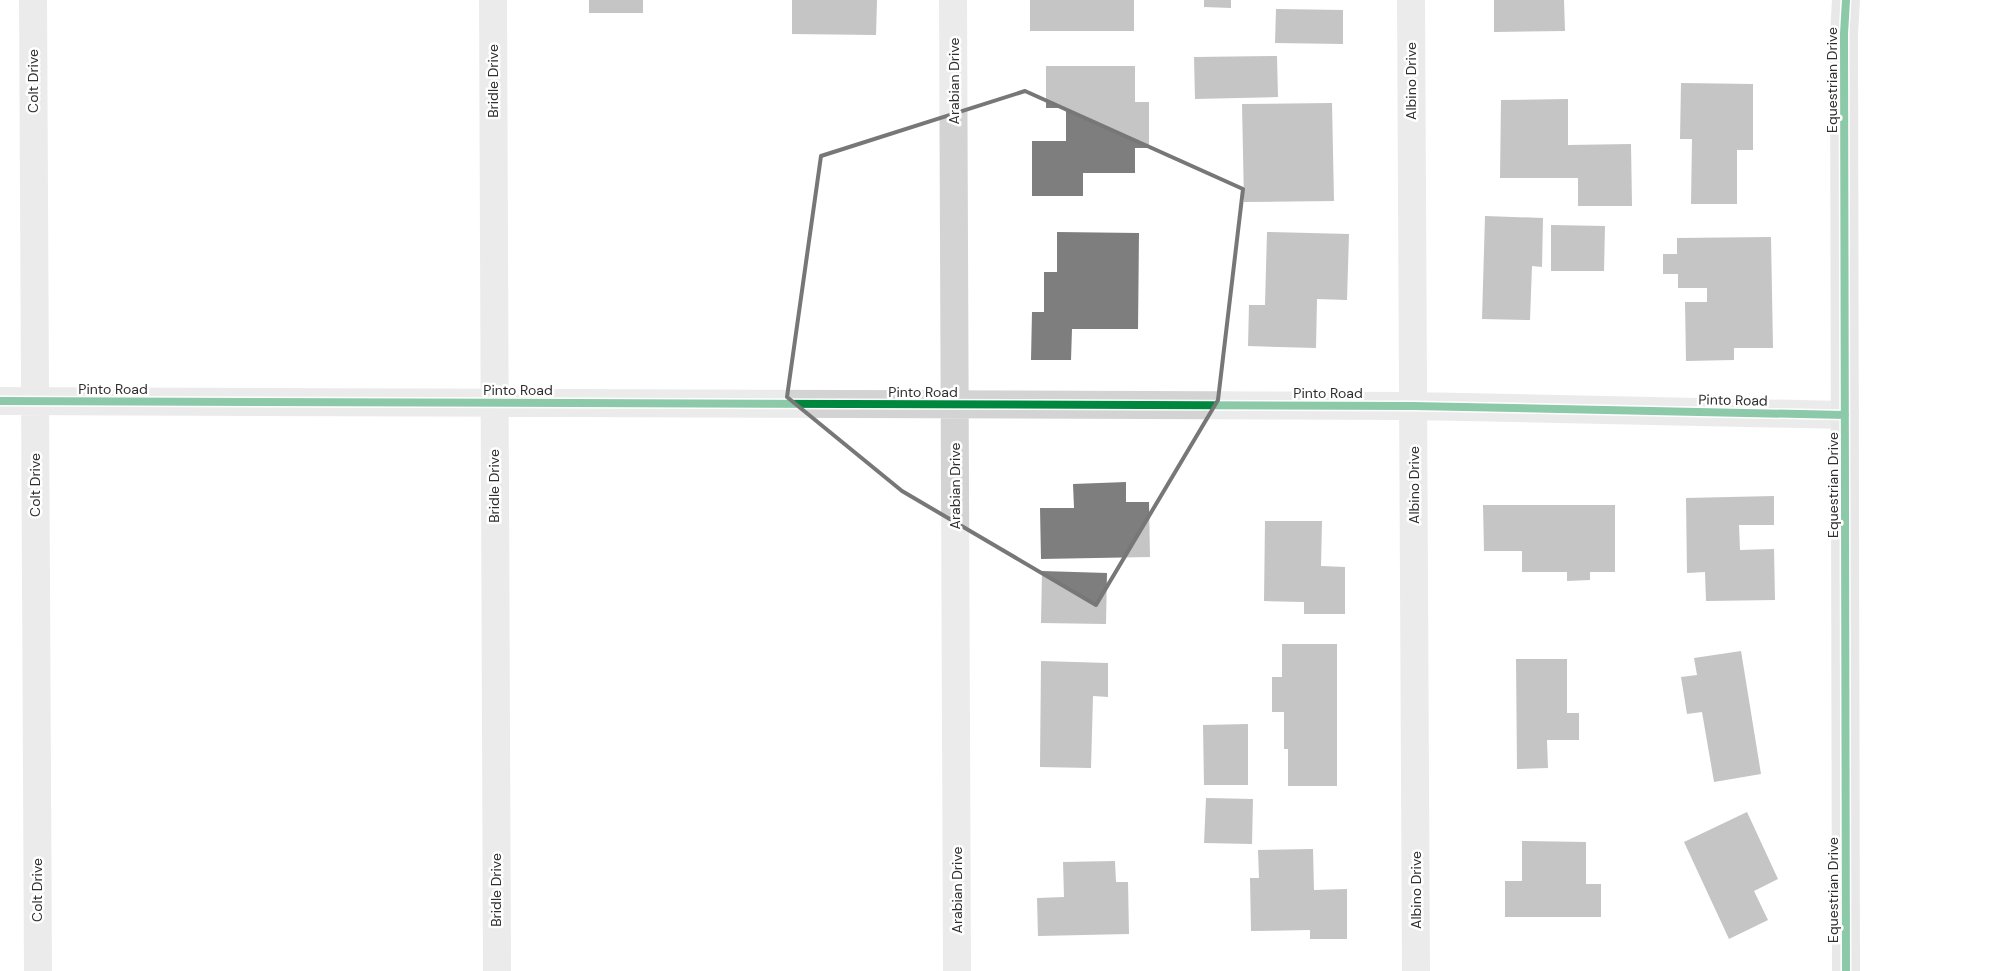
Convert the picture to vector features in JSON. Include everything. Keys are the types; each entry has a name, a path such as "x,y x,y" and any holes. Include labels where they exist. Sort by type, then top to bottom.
{"street":[{"name":"Colt Drive","path":"33,0 38,971"},
{"name":"Bridle Drive","path":"492,0 496,971"},
{"name":"Arabian Drive","path":"953,0 957,971"},
{"name":"Albino Drive","path":"1411,0 1416,971"},
{"name":"Equestrian Drive","path":"1846,0 1844,34 1846,971"},
{"name":"Pinto Road","path":"0,401 1413,406 1845,415"}],"highlighted area":[{"path":"1025,91 1243,189 1218,400 1096,605 902,491 787,397 821,156"}],"building":[{"path":"589,0 643,0 643,13 589,13"},
{"path":"792,0 877,0 876,35 792,34"},
{"path":"1030,0 1134,0 1134,31 1030,31"},
{"path":"1204,0 1231,0 1231,8 1204,7"},
{"path":"1494,0 1564,0 1565,31 1494,32"},
{"path":"1276,9 1343,10 1343,44 1275,43"},
{"path":"1277,56 1278,97 1195,99 1194,57"},
{"path":"1046,66 1135,66 1135,102 1149,102 1149,148 1135,148 1135,173 1083,173 1083,196 1032,196 1032,141 1066,141 1066,108 1046,108"},
{"path":"1681,83 1753,84 1753,150 1737,150 1737,204 1691,204 1692,139 1680,139"},
{"path":"1568,99 1568,145 1631,144 1632,206 1578,206 1578,178 1500,178 1501,100"},
{"path":"1332,103 1334,201 1244,202 1242,104"},
{"path":"1485,216 1543,218 1542,267 1532,266 1530,320 1482,319"},
{"path":"1551,225 1605,226 1604,271 1551,271"},
{"path":"1057,232 1139,233 1138,329 1072,329 1071,360 1031,360 1032,312 1044,312 1044,272 1057,272"},
{"path":"1267,232 1349,234 1347,300 1317,299 1316,348 1248,346 1249,305 1265,305"},
{"path":"1771,237 1773,348 1734,348 1734,360 1686,361 1685,302 1707,302 1707,288 1678,288 1678,274 1663,274 1663,254 1677,254 1677,238"},
{"path":"1126,482 1126,502 1149,502 1150,557 1041,559 1040,508 1074,508 1073,484"},
{"path":"1774,496 1774,525 1739,525 1740,550 1774,549 1775,600 1706,601 1705,572 1687,573 1686,498"},
{"path":"1483,505 1615,505 1615,572 1590,572 1590,580 1567,581 1567,572 1522,572 1522,551 1484,551"},
{"path":"1265,521 1322,521 1321,566 1345,567 1345,614 1304,614 1304,602 1264,601"},
{"path":"1042,571 1107,573 1106,624 1041,623"},
{"path":"1282,644 1337,644 1337,786 1288,786 1288,749 1284,749 1284,712 1272,712 1272,677 1282,677"},
{"path":"1741,651 1761,774 1714,782 1702,712 1687,714 1681,677 1697,675 1694,658"},
{"path":"1516,659 1567,659 1567,713 1579,713 1579,740 1547,740 1548,768 1517,769"},
{"path":"1041,661 1108,663 1108,697 1093,696 1091,768 1040,767"},
{"path":"1248,724 1248,785 1204,785 1203,725"},
{"path":"1206,798 1253,799 1252,844 1204,843"},
{"path":"1747,812 1778,879 1754,891 1768,920 1729,939 1684,842"},
{"path":"1522,841 1586,842 1586,884 1601,884 1601,917 1505,917 1505,881 1522,881"},
{"path":"1313,849 1314,890 1347,889 1347,939 1310,939 1310,930 1251,931 1250,878 1259,878 1258,850"},
{"path":"1115,861 1116,882 1128,882 1129,934 1038,936 1037,898 1064,897 1063,862"}],"cycle path":[{"path":"1846,0 1844,34 1846,971"},
{"path":"0,401 1413,406 1845,415"}]}
